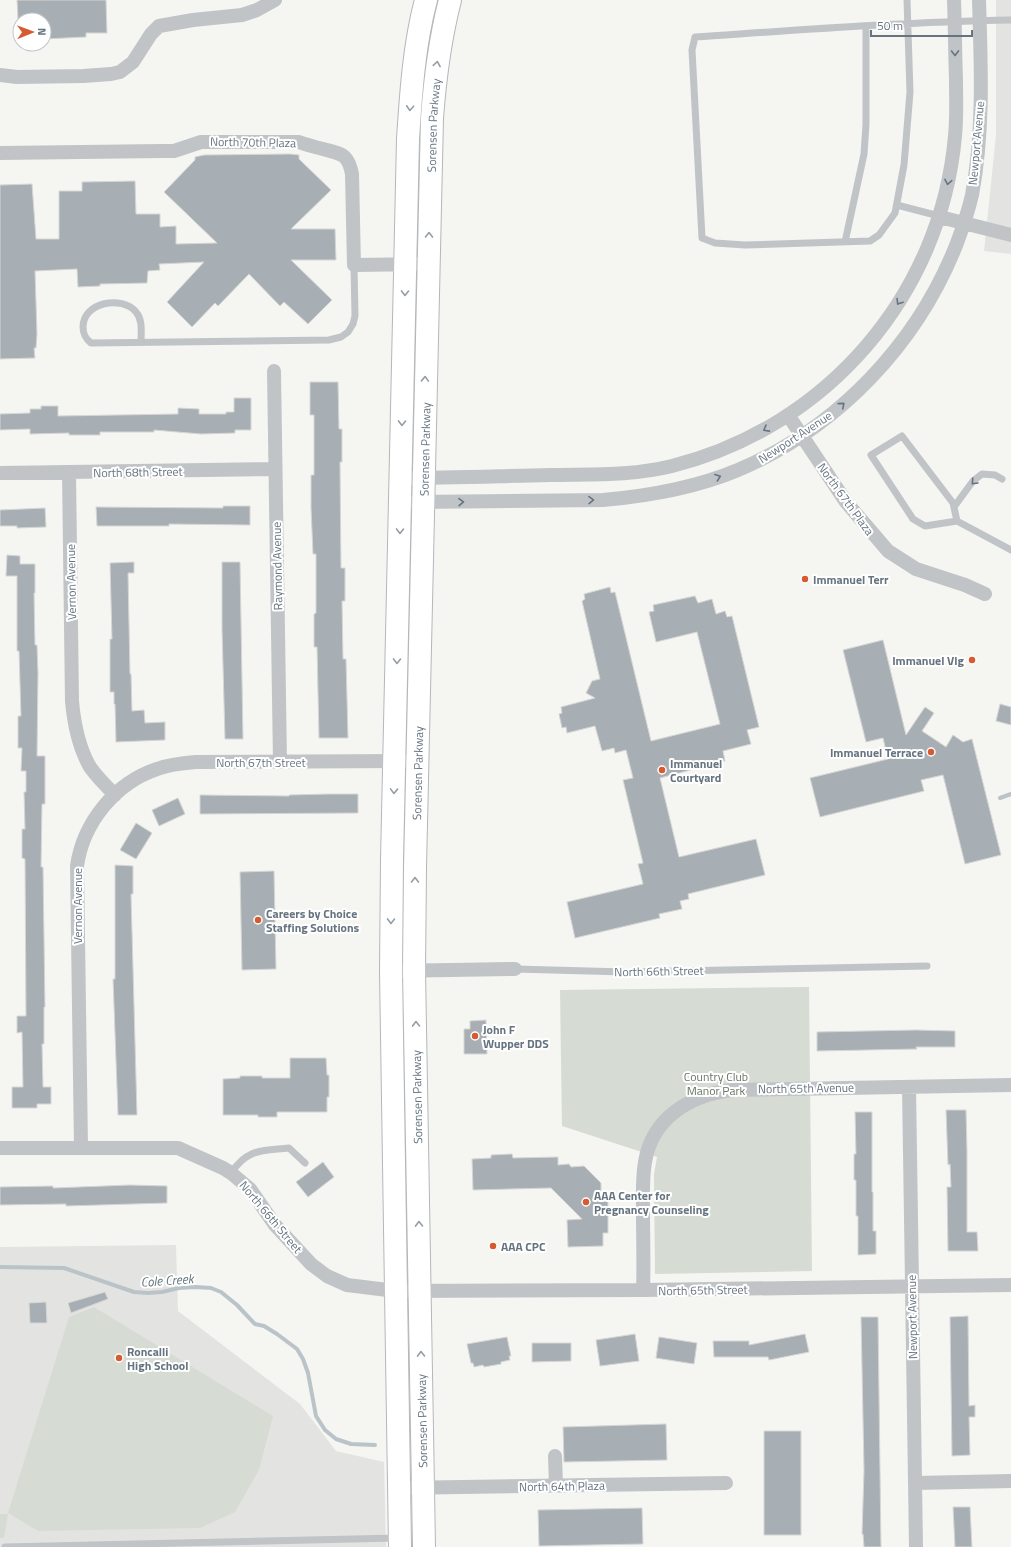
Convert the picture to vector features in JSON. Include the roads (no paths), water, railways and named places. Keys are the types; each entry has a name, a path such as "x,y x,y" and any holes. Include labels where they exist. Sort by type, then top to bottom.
{"main road":[{"name":"Sorensen Parkway","path":"400,1542 391,971 408,139 411,89 416,50 426,0"},
{"name":"Sorensen Parkway","path":"424,1547 414,970 417,761 422,478 432,118 437,65 450,0"}],"street":[{"path":"0,74 17,77 83,76 120,72 133,62 150,34 159,26 193,20 242,15 257,10 275,0"},
{"name":"Newport Avenue","path":"401,478 623,474 672,466 695,459 746,439 768,428 813,397 835,378 875,335 895,308 915,276 940,217 947,188 955,136 954,0"},
{"name":"Newport Avenue","path":"400,502 603,500 657,493 707,481 738,470 766,457 802,435 827,417 865,384 910,331 938,286 952,256 971,196 979,147 979,0"},
{"name":"North 70th Plaza","path":"0,153 174,151 201,142 289,141 299,142 312,147 337,152 344,156 350,164 352,174 354,265"},
{"path":"940,217 1011,235"},
{"path":"354,265 428,264"},
{"name":"Raymond Avenue","path":"274,371 280,762"},
{"name":"North 67th Plaza","path":"788,415 846,502 888,551 916,569 965,585 985,594"},
{"name":"North 68th Street","path":"0,474 275,470"},
{"name":"Vernon Avenue","path":"69,473 74,719 82,750 90,767 115,795 104,805 88,829 78,855 81,1147"},
{"name":"North 67th Street","path":"115,795 129,783 142,775 174,764 196,762 417,761"},
{"name":"North 66th Street","path":"391,971 515,969"},
{"name":"North 65th Avenue","path":"643,1290 643,1185 648,1149 656,1133 666,1120 677,1109 689,1101 709,1094 732,1090 1011,1085"},
{"name":"Newport Avenue","path":"909,1087 916,1547"},
{"name":"North 66th Street","path":"0,1148 178,1148 223,1168 250,1189 275,1225 311,1264 327,1276 347,1285 396,1291"},
{"name":"North 65th Street","path":"396,1291 643,1290 1011,1285"},
{"path":"555,1456 556,1486"},
{"path":"915,1483 1011,1482"},
{"name":"North 64th Plaza","path":"398,1488 726,1483"}],"lane":[{"path":"907,0 907,24 910,92 904,165 895,213 879,235 870,241 745,245 715,243 702,238 692,50 695,37 907,24 1011,20"},
{"path":"845,242 864,154 866,124 866,27"},
{"path":"897,205 940,217"},
{"path":"141,342 141,323 137,312 128,306 104,304 93,308 83,320 85,338 91,342 141,342 329,340 341,338 348,332 353,324 355,316 354,265"},
{"path":"957,521 953,503 902,436 871,455 913,519 925,526 957,521 1011,550"},
{"path":"954,507 973,481 982,474 995,475 1002,479"},
{"name":"North 66th Street","path":"515,969 625,972 927,966"},
{"path":"231,1173 239,1162 246,1156 257,1152 289,1148 305,1163"},
{"path":"5,1547 400,1542"}],"waterway":[{"path":"1000,798 1011,794"},
{"name":"Cole Creek","path":"0,1267 64,1268 134,1292 162,1292 179,1288 196,1287 211,1288 221,1292 237,1305 255,1324 264,1326 297,1349 303,1359 308,1373 316,1416 325,1430 336,1439 351,1444 375,1445"}],"place":[{"name":"Immanuel Terr","path":"805,579"},
{"name":"Immanuel Vlg","path":"972,660"},
{"name":"Immanuel Terrace","path":"931,752"},
{"name":"Immanuel Courtyard","path":"662,770"},
{"name":"Careers by Choice Staffing Solutions","path":"258,920"},
{"name":"John F Wupper DDS","path":"475,1036"},
{"name":"AAA Center for Pregnancy Counseling","path":"586,1202"},
{"name":"AAA CPC","path":"493,1246"},
{"name":"Roncalli High School","path":"119,1358"}],"park label":[{"name":"Country Club Manor Park","path":"716,1083"}]}
